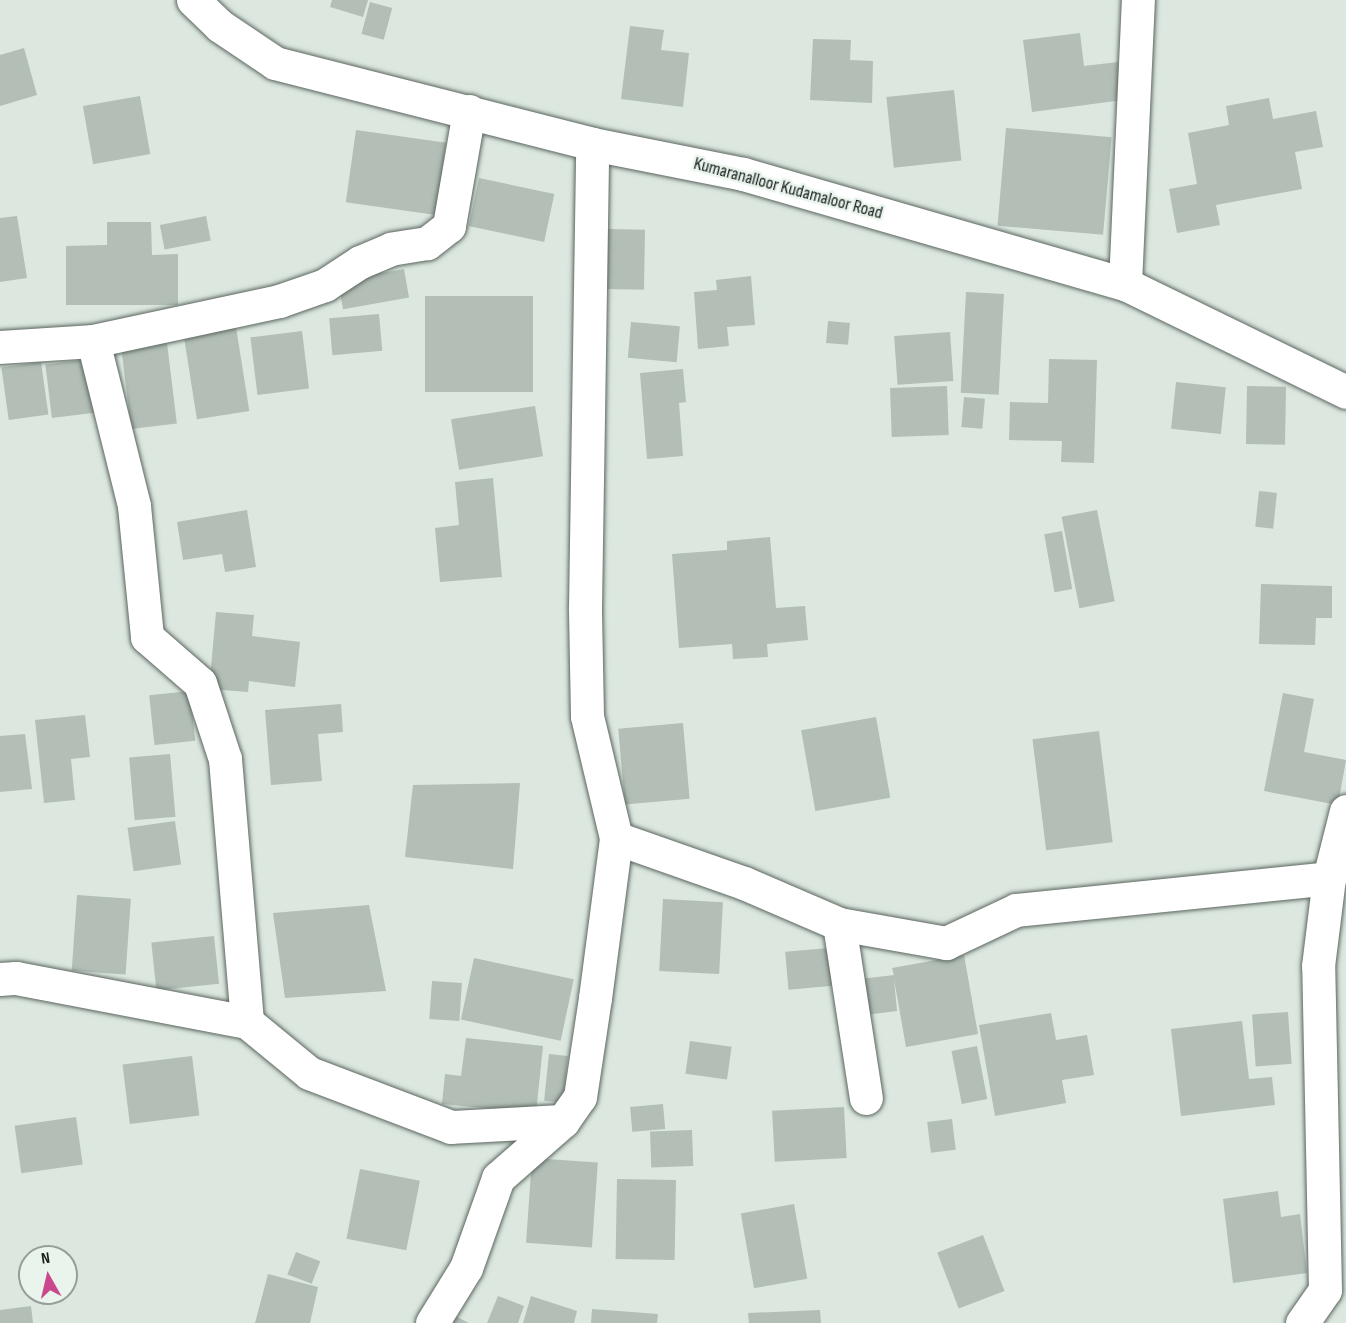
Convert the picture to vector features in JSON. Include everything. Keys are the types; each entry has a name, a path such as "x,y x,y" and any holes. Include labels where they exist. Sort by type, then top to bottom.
{"street":[{"name":"Kumaranalloor Kudamaloor Road","path":"193,0 220,26 274,63 592,144 743,174 1125,284 1346,392"},
{"path":"1125,284 1138,0"},
{"path":"0,347 93,341 279,301 326,285 360,262 391,249 427,243 448,226 469,111"},
{"path":"432,1323 466,1268 498,1179 563,1121 580,1097 616,838 587,716 585,607 592,144"},
{"path":"93,341 134,506 147,637 200,683 225,759 247,1022"},
{"path":"1302,1323 1325,1290 1318,966 1329,878 1346,811"},
{"path":"616,838 744,883 838,924 946,943 1016,910 1329,878"},
{"path":"838,924 866,1098"},
{"path":"0,979 16,978 247,1022 309,1073 451,1127 563,1121"}],"building":[{"path":"332,0 368,0 363,17 330,7"},
{"path":"370,2 392,8 384,40 361,34"},
{"path":"630,26 664,30 661,50 689,53 683,107 621,99"},
{"path":"1080,33 1084,66 1118,62 1123,100 1032,112 1023,40"},
{"path":"813,39 851,40 850,60 873,61 872,103 810,100"},
{"path":"24,48 37,95 0,106 0,55"},
{"path":"954,90 961,161 894,168 886,97"},
{"path":"140,96 150,154 93,164 83,106"},
{"path":"1269,98 1273,119 1316,111 1323,147 1295,152 1302,189 1216,205 1220,225 1177,233 1169,189 1197,184 1188,133 1229,125 1226,106"},
{"path":"1006,128 1112,137 1103,235 997,226"},
{"path":"356,130 446,143 436,215 346,202"},
{"path":"479,178 554,194 544,242 469,226"},
{"path":"17,216 27,278 0,282 0,218"},
{"path":"206,216 211,241 165,250 160,225"},
{"path":"107,222 151,222 152,255 178,254 178,305 66,305 66,246 107,245"},
{"path":"606,229 645,230 644,290 605,289"},
{"path":"404,269 409,298 343,309 338,281"},
{"path":"751,276 755,325 727,327 729,346 698,349 694,292 717,290 716,280"},
{"path":"966,292 1004,294 999,395 961,393"},
{"path":"425,296 533,296 533,392 425,392"},
{"path":"379,314 382,351 332,355 329,318"},
{"path":"828,321 850,323 848,345 826,343"},
{"path":"631,322 680,326 677,362 628,358"},
{"path":"236,327 249,411 197,419 184,335"},
{"path":"302,331 309,389 257,395 250,337"},
{"path":"950,332 953,381 898,385 894,336"},
{"path":"167,343 177,423 131,429 121,349"},
{"path":"90,359 97,413 52,418 45,364"},
{"path":"1049,359 1097,360 1094,463 1061,462 1062,441 1009,440 1010,402 1048,403"},
{"path":"41,362 48,414 9,420 1,368"},
{"path":"683,369 686,402 679,403 683,456 647,459 640,373"},
{"path":"1176,382 1226,387 1221,434 1171,429"},
{"path":"947,386 949,435 892,437 890,388"},
{"path":"1247,386 1286,387 1285,445 1246,444"},
{"path":"964,397 985,399 982,429 961,427"},
{"path":"535,406 543,456 459,470 451,419"},
{"path":"493,478 502,577 440,582 435,528 459,525 455,482"},
{"path":"1259,491 1277,493 1273,529 1255,527"},
{"path":"247,510 256,567 225,572 222,554 183,560 177,522"},
{"path":"1097,510 1115,601 1079,608 1062,517"},
{"path":"1062,531 1072,589 1055,592 1044,534"},
{"path":"770,537 776,608 805,606 808,640 767,644 768,657 733,659 732,644 679,648 672,554 727,550 727,541"},
{"path":"1261,584 1332,586 1332,618 1316,618 1315,645 1259,644"},
{"path":"216,612 254,615 252,636 300,642 295,687 249,681 248,692 209,689"},
{"path":"190,691 195,741 154,745 149,695"},
{"path":"1283,693 1314,699 1304,752 1346,760 1338,805 1264,791"},
{"path":"341,704 343,732 318,734 322,781 271,785 265,710"},
{"path":"85,715 90,757 71,759 75,800 44,803 35,720"},
{"path":"876,717 890,798 815,811 801,730"},
{"path":"683,723 690,799 625,804 618,729"},
{"path":"1099,731 1113,842 1046,850 1032,739"},
{"path":"25,734 32,789 0,792 0,736"},
{"path":"170,754 175,817 135,820 129,758"},
{"path":"520,783 513,869 405,857 413,785"},
{"path":"175,821 181,865 134,871 127,828"},
{"path":"77,895 131,899 126,975 72,971"},
{"path":"663,899 723,902 719,974 659,971"},
{"path":"369,905 386,991 285,998 273,913"},
{"path":"214,936 219,984 156,990 151,943"},
{"path":"829,948 832,986 788,990 785,952"},
{"path":"964,955 978,1034 906,1047 894,979 897,1011 865,1015 860,979 894,975 892,968"},
{"path":"474,958 574,979 561,1041 461,1020"},
{"path":"432,981 462,983 459,1021 429,1019"},
{"path":"1288,1012 1292,1064 1256,1066 1252,1015"},
{"path":"1051,1013 1056,1040 1087,1035 1094,1075 1062,1080 1066,1103 995,1116 979,1025"},
{"path":"1242,1021 1249,1079 1272,1077 1275,1105 1181,1116 1171,1029"},
{"path":"466,1038 543,1046 536,1113 442,1104 445,1074 461,1076"},
{"path":"690,1041 732,1047 727,1080 685,1074"},
{"path":"977,1046 987,1099 962,1104 951,1051"},
{"path":"549,1054 568,1056 563,1103 544,1101"},
{"path":"192,1056 199,1116 130,1124 123,1065"},
{"path":"663,1104 665,1129 632,1132 630,1107"},
{"path":"844,1107 847,1158 775,1162 772,1111"},
{"path":"76,1117 83,1165 21,1173 15,1126"},
{"path":"952,1119 956,1150 931,1153 927,1122"},
{"path":"692,1130 693,1166 651,1167 650,1131"},
{"path":"532,1158 598,1163 592,1247 526,1243"},
{"path":"360,1169 420,1181 406,1250 346,1239"},
{"path":"617,1179 676,1180 675,1260 616,1259"},
{"path":"1278,1191 1281,1217 1300,1214 1307,1273 1233,1283 1223,1199"},
{"path":"794,1204 807,1279 754,1288 741,1213"},
{"path":"983,1235 1005,1291 959,1309 937,1253"},
{"path":"296,1252 320,1261 312,1284 287,1274"},
{"path":"268,1274 318,1287 310,1323 255,1323"},
{"path":"498,1296 524,1306 518,1323 487,1323"},
{"path":"531,1296 577,1311 574,1323 523,1323"},
{"path":"31,1306 33,1323 0,1323 0,1310"},
{"path":"592,1309 658,1314 657,1323 591,1323"},
{"path":"820,1310 821,1323 749,1323 748,1313"},
{"path":"451,1314 469,1323 446,1323"}]}
